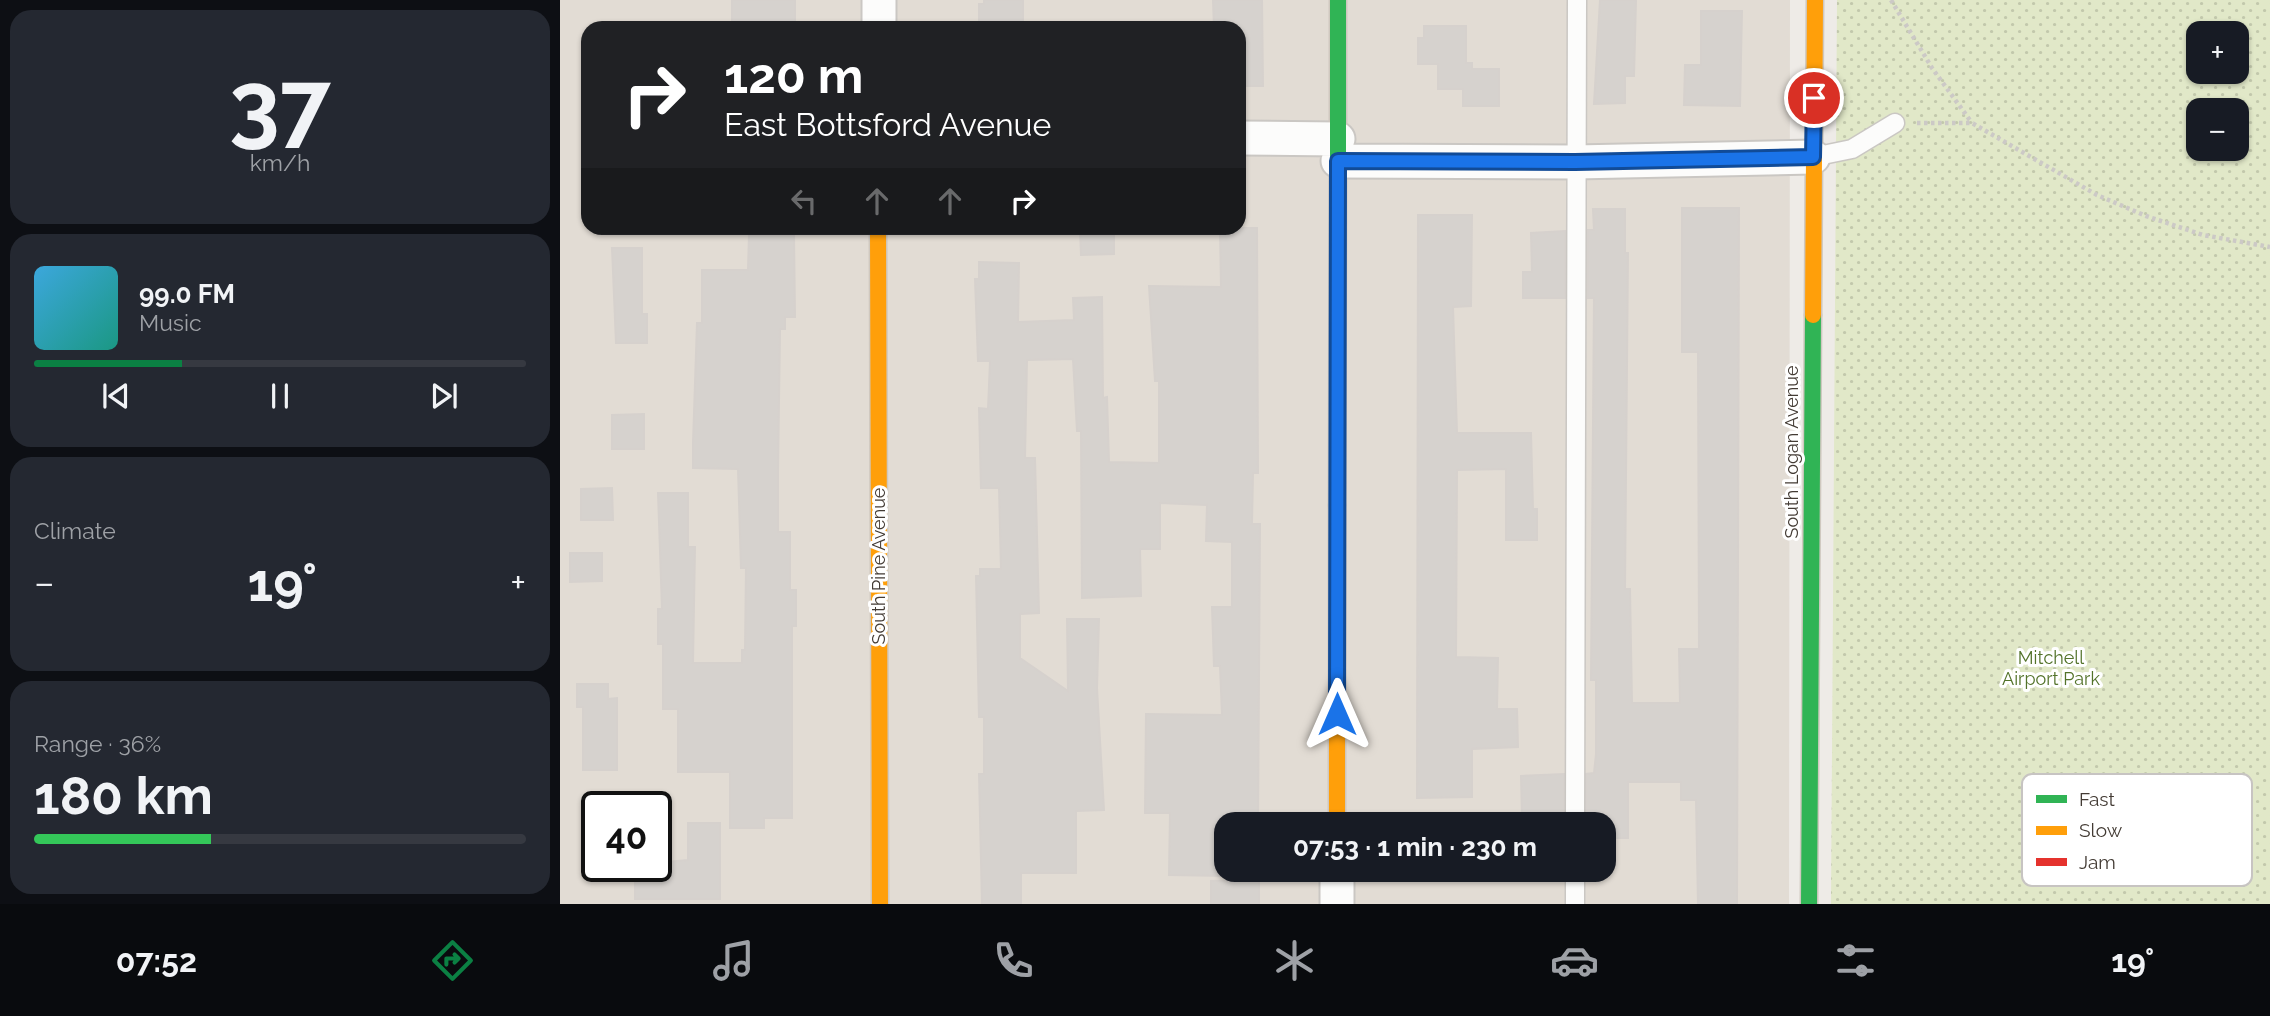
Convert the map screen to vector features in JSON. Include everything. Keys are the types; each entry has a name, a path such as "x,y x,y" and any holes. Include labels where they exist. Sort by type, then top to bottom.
{"street":[{"path":"879,0 879,21"},
{"path":"1337,812 1338,0"},
{"name":"South Logan Avenue","path":"1809,904 1815,0"},
{"path":"1246,139 1338,150 1575,162 1813,157"},
{"name":"South Pine Avenue","path":"878,235 880,904"},
{"path":"1337,882 1337,904"}],"lane":[{"path":"1575,812 1577,0"},
{"path":"1813,157 1852,149 1895,123"},
{"path":"1575,882 1575,904"}],"path":[{"path":"1891,0 1932,68 1972,123 2097,195 2146,216 2203,235 2270,247"},
{"path":"1895,123 1972,123"}],"shaded area":[{"path":"560,0 1790,0 1789,904 560,904"}],"green space":[{"name":"Mitchell Airport Park","path":"1837,0 2270,0 2270,904 1831,904"}],"building":[{"path":"732,0 795,0 795,21 732,21"},
{"path":"984,0 1023,0 1023,21 979,21 979,4 984,4"},
{"path":"1213,0 1262,0 1263,86 1246,86 1246,21 1214,21"},
{"path":"1600,0 1636,0 1634,76 1625,76 1625,103 1594,104"},
{"path":"1701,11 1742,11 1740,106 1684,105 1685,65 1701,65"},
{"path":"1424,26 1466,26 1466,63 1472,63 1472,69 1499,69 1499,106 1463,106 1463,89 1438,89 1438,64 1418,64 1418,38 1424,38"},
{"path":"1682,208 1739,208 1737,904 1698,904 1696,800 1681,800 1681,782 1628,782 1628,838 1616,838 1616,812 1586,812 1586,774 1594,773 1596,754 1596,680 1591,680 1594,298 1588,298 1588,230 1594,230 1593,209 1625,209 1625,253 1628,253 1625,589 1630,589 1632,703 1680,703 1679,649 1699,649 1698,352 1682,352"},
{"path":"1418,215 1472,215 1471,306 1453,307 1457,433 1531,433 1533,509 1537,509 1537,540 1506,540 1506,469 1457,470 1456,657 1498,658 1497,709 1517,709 1518,747 1472,749 1472,797 1417,798"},
{"path":"1246,228 1257,228 1258,473 1253,473 1252,524 1260,524 1258,812 1214,812 1214,876 1169,875 1170,813 1145,813 1146,714 1222,715 1220,666 1214,666 1212,607 1232,607 1232,542 1206,541 1207,505 1160,503 1160,549 1140,549 1141,596 1082,598 1081,431 1077,431 1073,359 1027,360 1025,458 1035,458 1039,613 1020,614 1020,658 1068,691 1067,619 1099,619 1097,688 1104,810 1076,811 1076,873 1021,873 1021,904 982,904 979,774 984,774 984,717 979,717 976,576 980,576 980,569 1001,569 999,488 981,488 979,408 988,409 990,361 978,361 975,279 979,279 979,262 1019,263 1018,322 1074,320 1073,298 1102,297 1103,398 1107,397 1109,462 1159,463 1159,381 1155,381 1149,286 1221,287 1220,235 1246,235"},
{"path":"1565,231 1565,298 1523,298 1523,272 1532,272 1531,233"},
{"path":"749,235 794,235 795,317 785,317 785,329 780,329 778,473 778,532 790,532 790,590 796,590 796,626 792,626 792,818 764,818 764,828 730,828 730,772 678,772 678,709 663,709 663,644 658,644 658,609 662,609 658,493 688,493 688,547 695,547 693,663 742,663 742,650 745,650 746,568 741,568 738,469 693,468 693,443 697,323 702,323 702,270 748,270"},
{"path":"1080,235 1114,235 1114,254 1081,255"},
{"path":"612,248 642,248 642,314 647,314 647,343 616,343"},
{"path":"644,414 644,449 612,449 612,415"},
{"path":"612,488 613,520 581,520 581,489"},
{"path":"570,553 602,553 602,581 570,582"},
{"path":"577,684 608,684 608,699 617,698 617,770 583,770 583,707 577,707"},
{"path":"1564,774 1564,812 1522,812 1521,776"},
{"path":"688,823 720,823 720,899 635,899 635,882 672,882 672,862 688,860"},
{"path":"1211,881 1259,882 1259,904 1211,904"}],"traffic: fast":[{"path":"1338,0 1338,165"},
{"path":"1809,904 1813,315"}],"traffic: slow":[{"path":"1813,315 1815,0"},
{"path":"878,235 880,904"},
{"path":"1337,505 1337,812"}],"traffic: jam":[{"path":"1337,505 1338,165"}],"route":[{"path":"1337,714 1338,161 1575,162 1813,157 1814,98"}]}
